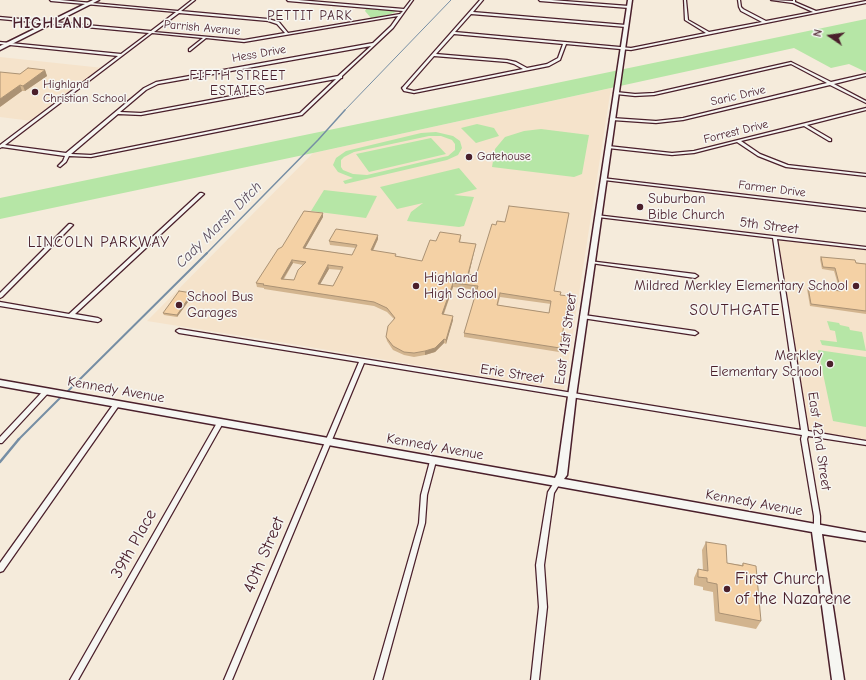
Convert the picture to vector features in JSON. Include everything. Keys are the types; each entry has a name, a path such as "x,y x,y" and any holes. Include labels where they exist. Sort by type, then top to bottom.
{"main road":[{"path":"0,48 97,0"}],"street":[{"path":"51,0 268,20 278,23 287,34"},
{"path":"0,147 194,0"},
{"path":"288,0 405,10"},
{"path":"0,147 67,155 91,156 301,114 392,27 412,0"},
{"path":"482,0 404,88 407,91 414,92 548,65 559,60 566,43"},
{"path":"540,0 629,7"},
{"name":"East 41st Street","path":"535,680 543,607 540,565 551,492 562,475 591,262 630,0"},
{"path":"685,0 686,20 708,33"},
{"path":"739,0 742,10 766,22"},
{"path":"772,0 794,1 816,12"},
{"path":"453,33 631,49 866,2"},
{"path":"470,13 626,26"},
{"name":"Parrish Avenue","path":"0,18 244,41 401,15"},
{"path":"190,50 205,38"},
{"path":"0,43 122,55"},
{"name":"Hess Drive","path":"60,166 65,161 67,155 144,89 161,82 374,44"},
{"path":"434,55 507,62 520,65 526,69"},
{"path":"616,93 636,95 654,94 791,63 866,102"},
{"name":"Saric Drive","path":"612,119 656,122 683,119 866,75"},
{"path":"117,113 141,114 340,76"},
{"name":"Forrest Drive","path":"608,147 659,153 685,154 739,142 866,109"},
{"path":"805,125 830,140"},
{"path":"739,142 759,155 787,166 866,175"},
{"name":"Farmer Drive","path":"604,179 866,210"},
{"path":"71,315 202,194"},
{"name":"5th Street","path":"598,216 866,248"},
{"path":"0,296 71,225"},
{"name":"East 42nd Street","path":"775,238 805,433 804,439 817,516 817,529"},
{"path":"591,262 695,276"},
{"path":"0,304 98,320"},
{"path":"584,317 695,333"},
{"name":"Erie Street","path":"179,331 866,443"},
{"name":"40th Street","path":"228,680 362,361"},
{"name":"Kennedy Avenue","path":"0,383 866,537"},
{"path":"0,441 47,391"},
{"path":"0,569 117,404"},
{"name":"39th Place","path":"74,680 220,423"},
{"path":"378,680 422,523 424,495 433,461"},
{"path":"817,529 838,680"}],"shaded area":[{"name":"Highland Christian School","path":"0,57 103,68 32,121 0,117"},
{"path":"611,88 564,390 147,321 313,153"},
{"name":"Merkley Elementary School","path":"775,238 866,248 866,443 805,433"}],"green space":[{"name":"PETTIT PARK","path":"366,9 398,11 371,18 365,11"},
{"path":"866,19 866,72 849,64 831,68 794,48 313,153 0,219 0,198"},
{"path":"477,124 494,128 499,136 476,143 461,128"},
{"path":"541,129 589,135 582,174 574,177 492,167 495,149 505,137 524,131"},
{"path":"436,132 453,136 460,141 462,148 458,155 447,160 345,184 343,181 353,178 338,172 333,165 336,158 346,151 421,133","holes":["429,136 441,136 452,140 455,144 455,150 448,156 367,175 353,174 343,170 341,167 341,160 354,152"]},
{"path":"431,138 446,154 369,172 356,154"},
{"path":"459,168 477,189 454,195 474,197 464,226 459,227 407,221 411,212 423,203 397,209 380,187"},
{"path":"324,190 377,196 366,218 311,211"},
{"path":"827,321 839,323 840,325 849,327 850,330 862,332 866,351 822,345 820,340 837,342 835,331 830,330"},
{"path":"818,350 866,357 866,427 833,421"}],"building":[{"path":"28,68 45,70 23,86 20,85 0,99 0,72 20,74"},
{"name":"Highland High School","path":"509,206 569,213 554,291 561,292 560,295 569,296 560,348 464,333 478,286 453,283 442,314 453,316 446,340 444,339 435,348 414,353 404,352 393,346 386,337 388,326 395,318 387,308 374,302 256,283 278,249 282,247 304,211 323,213 303,248 352,255 357,245 329,241 336,229 378,235 371,250 396,254 395,256 422,261 430,240 436,241 440,232 461,235 459,242 476,244 468,274 476,276 492,224 496,225 497,221 505,222","holes":["292,260 306,262 298,270 294,280 281,279","328,265 343,267 333,286 318,284","500,293 551,301 549,313 497,305"]},
{"name":"Mildred Merkley Elementary School","path":"821,257 855,260 856,263 866,264 866,311 811,304 808,287 841,291 835,268 823,267"},
{"name":"School Bus Garages","path":"179,291 192,293 177,315 163,313"},
{"name":"First Church of the Nazarene","path":"706,542 726,545 727,563 743,566 743,563 756,566 761,621 719,613 717,584 707,582 707,578 698,577 698,569 708,571"}],"waterway":[{"name":"Cady Marsh Ditch","path":"344,111 451,0"},
{"name":"Cady Marsh Ditch","path":"206,254 318,140 345,110"},
{"name":"Cady Marsh Ditch","path":"66,393 206,254"},
{"name":"Cady Marsh Ditch","path":"19,439 62,396"},
{"name":"Cady Marsh Ditch","path":"0,462 19,439"}],"place":[{"name":"Highland Christian School","path":"35,92"},
{"name":"Gatehouse","path":"469,157"},
{"name":"Suburban Bible Church","path":"640,207"},
{"name":"Highland High School","path":"416,286"},
{"name":"Mildred Merkley Elementary School","path":"856,286"},
{"name":"School Bus Garages","path":"179,305"},
{"name":"Merkley Elementary School","path":"830,364"},
{"name":"First Church of the Nazarene","path":"727,589"}],"district":[{"name":"PETTIT PARK","path":"310,16"},
{"name":"HIGHLAND","path":"53,24"},
{"name":"FIFTH STREET ESTATES","path":"238,84"},
{"name":"LINCOLN PARKWAY","path":"99,243"},
{"name":"SOUTHGATE","path":"735,311"}]}
